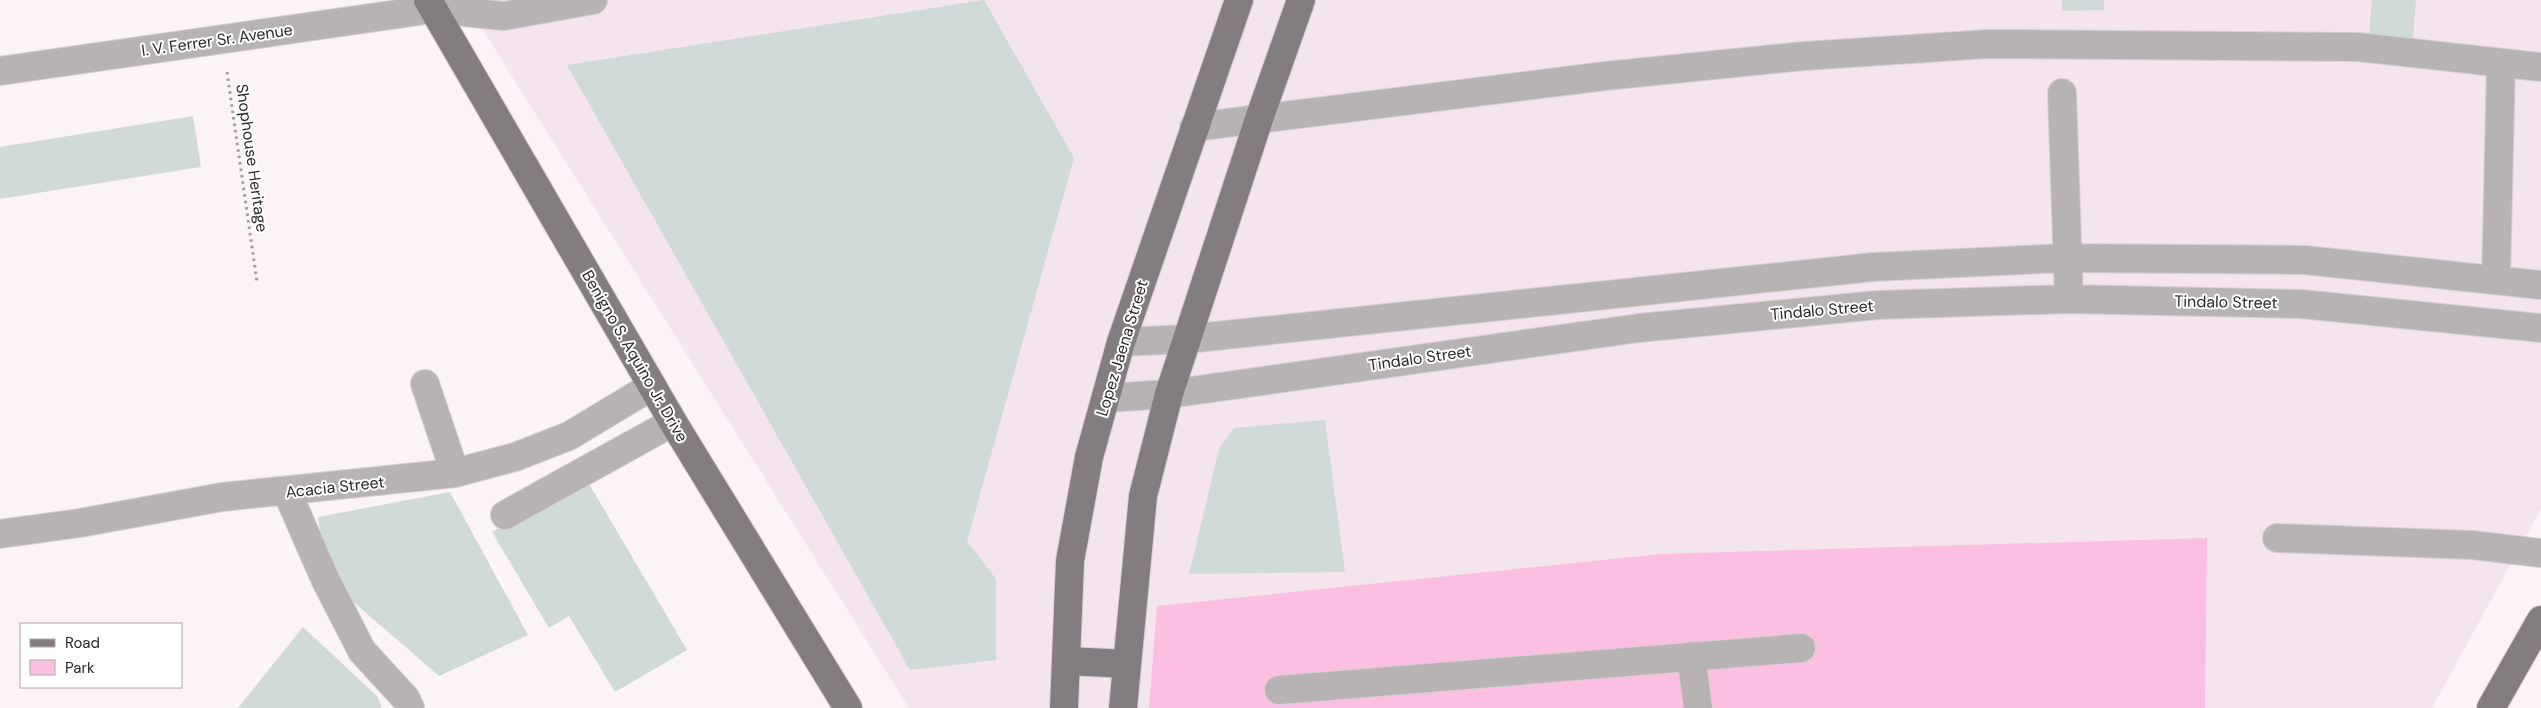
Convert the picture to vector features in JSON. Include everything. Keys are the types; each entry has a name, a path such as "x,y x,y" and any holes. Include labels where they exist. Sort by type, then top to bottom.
{"main road":[{"name":"Lopez Jaena Street","path":"1064,708 1070,561 1089,457 1121,342 1239,0"},
{"path":"1123,708 1144,496 1169,394 1259,119 1302,0"},
{"name":"Benigno S. Aquino Jr. Drive","path":"435,3 673,422 848,708"},
{"path":"2491,708 2541,620"},
{"path":"1067,661 1127,664"}],"street":[{"name":"I. V. Ferrer Sr. Avenue","path":"0,71 222,39 435,3 504,16 593,0"},
{"path":"1194,127 1605,76 1804,56 1988,44 2358,48 2541,67"},
{"path":"2496,280 2501,63"},
{"path":"2062,93 2066,258 2069,299"},
{"path":"1121,342 1186,339 1873,267 2066,258 2305,260 2541,285"},
{"path":"2300,304 2305,260"},
{"path":"1873,267 1878,305"},
{"path":"1635,292 1639,328"},
{"name":"Tindalo Street","path":"1106,398 1169,394 1639,328 1878,305 2069,299 2300,304 2541,328"},
{"path":"424,384 455,473"},
{"name":"Acacia Street","path":"0,534 80,523 222,498 455,473 515,457 569,436 652,386"},
{"path":"505,515 673,422"},
{"path":"288,492 326,581 362,650 406,700 410,708"},
{"path":"2277,538 2472,545 2541,553"},
{"path":"1279,690 1801,648"},
{"path":"1692,656 1698,708"}],"path":[{"name":"Shophouse Heritage","path":"222,39 257,282"}],"shaded area":[{"path":"464,0 2541,0 2541,509 2432,708 909,708"}],"green space":[{"path":"2207,538 2205,708 1149,708 1157,606 1661,554"}],"building":[{"path":"984,0 1074,158 967,541 996,579 996,660 910,670 567,65"},
{"path":"2062,0 2104,0 2104,10 2062,11"},
{"path":"2372,0 2416,0 2413,38 2369,34"},
{"path":"193,116 201,167 0,199 0,147"},
{"path":"1325,420 1345,572 1189,574 1219,449 1234,428"},
{"path":"585,477 687,650 615,692 569,616 549,628 492,532"},
{"path":"450,492 528,635 439,676 328,580 318,517"},
{"path":"303,627 377,696 382,708 238,708"}]}
